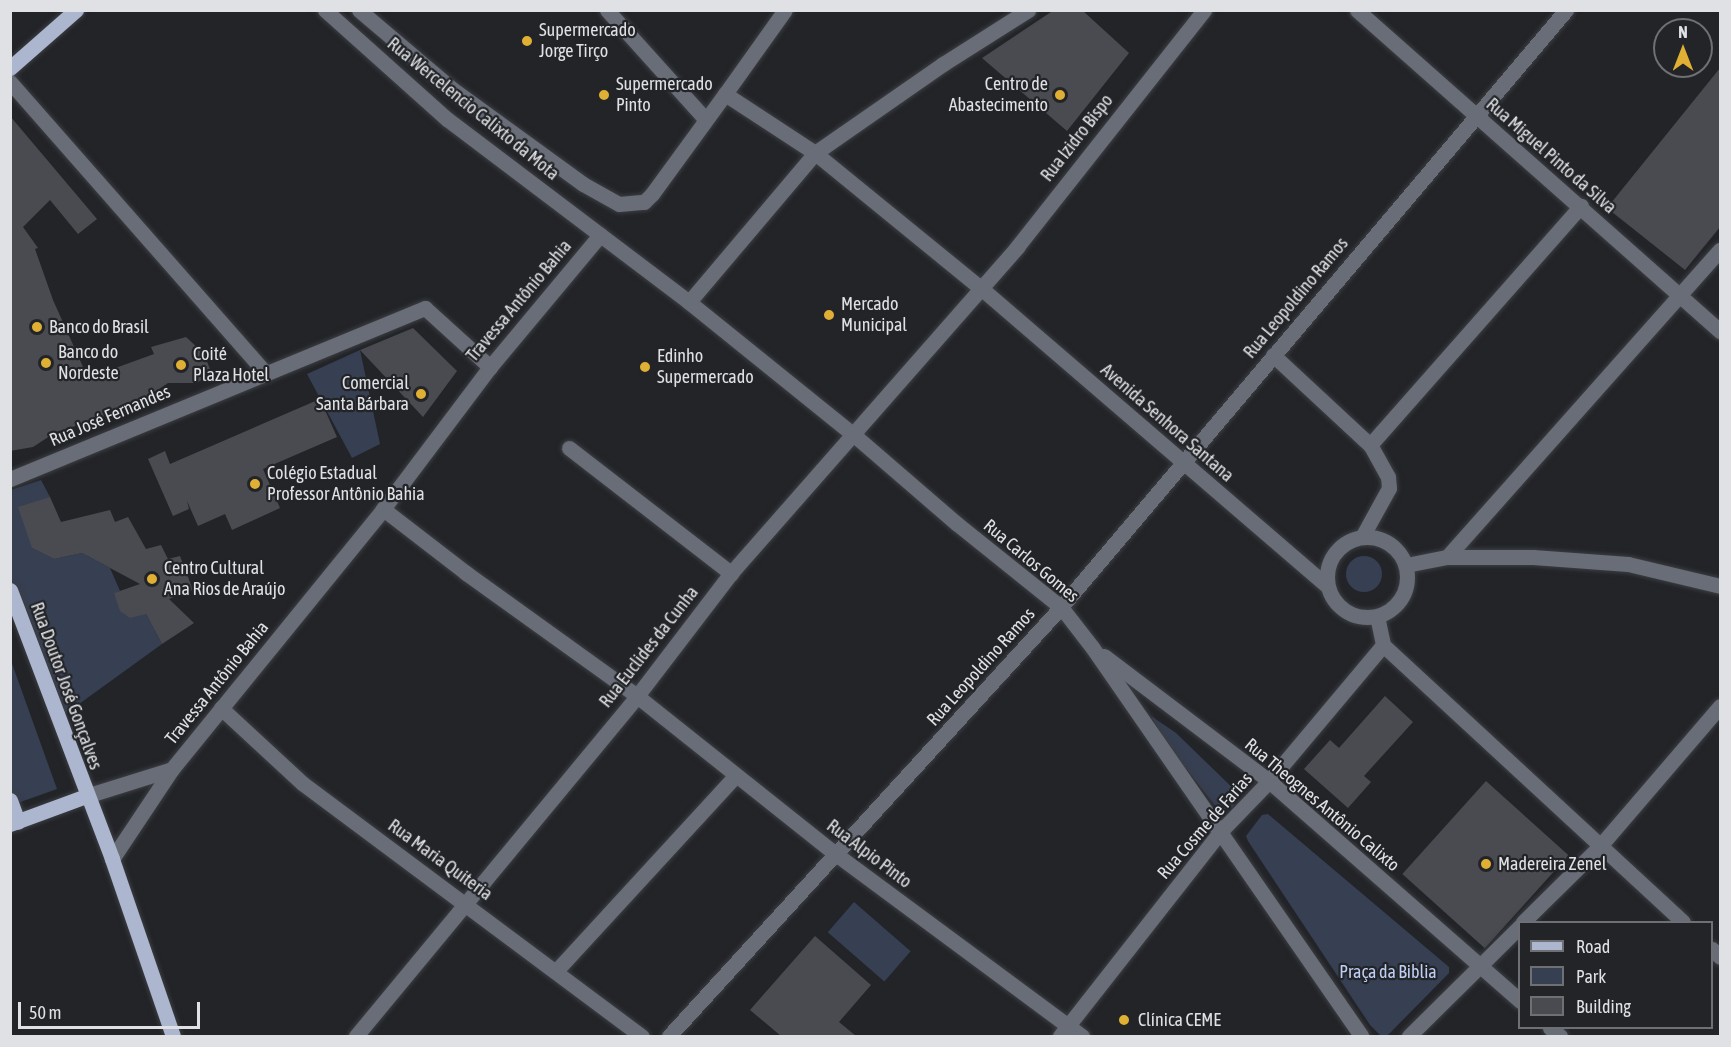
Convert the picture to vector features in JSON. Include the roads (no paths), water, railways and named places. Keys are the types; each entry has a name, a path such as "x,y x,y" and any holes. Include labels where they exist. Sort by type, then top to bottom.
{"main road":[{"path":"10,68 76,10"},
{"name":"Rua Doutor José Gonçalves","path":"10,590 112,859 172,1036"},
{"path":"10,800 14,823 86,795"}],"street":[{"name":"Rua Wercelencio Calixto da Mota","path":"325,10 447,118 600,235"},
{"name":"Rua Wercelencio Calixto da Mota","path":"359,10 451,88 583,184 609,200 631,204 644,202 705,119"},
{"path":"608,10 705,119 785,10"},
{"path":"688,302 815,153 943,64 1028,10"},
{"name":"Rua Izidro Bispo","path":"982,289 1204,10"},
{"name":"Rua Miguel Pinto da Silva","path":"1357,10 1720,331"},
{"path":"1545,10 1562,16"},
{"name":"Rua Leopoldino Ramos","path":"669,1036 837,855 1061,607 1184,465 1272,355 1562,16"},
{"path":"10,82 266,373"},
{"name":"Avenida Senhora Santana","path":"725,94 815,153 982,289 1184,465 1327,585 1340,608 1364,618 1377,616"},
{"path":"1370,445 1581,206"},
{"name":"Rua Carlos Gomes","path":"600,235 688,302 854,435 956,523 1061,607 1092,647 1361,1036"},
{"name":"Travessa Antônio Bahia","path":"112,859 172,769 383,509 490,367 600,235"},
{"path":"1447,557 1682,297 1720,250"},
{"name":"Rua Euclides da Cunha","path":"356,1036 637,696 731,573 982,289"},
{"name":"Rua José Fernandes","path":"10,479 425,308 490,367"},
{"path":"1272,355 1370,445 1388,477 1389,488 1362,537"},
{"path":"569,448 731,573"},
{"path":"383,509 637,696"},
{"path":"1327,585 1326,572 1334,554 1349,541 1362,537 1384,541 1401,555 1406,566 1405,591 1398,602 1377,616 1383,645 1682,921"},
{"path":"1406,566 1447,557 1533,557 1628,564 1720,586"},
{"name":"Rua Cosme de Farias","path":"1064,1031 1220,832 1269,781 1383,645"},
{"name":"Rua Theognes Antônio Calixto","path":"1092,647 1269,781 1518,999"},
{"name":"Rua Alpio Pinto","path":"637,696 736,776 1064,1031 1082,1036"},
{"path":"1524,921 1600,846 1720,706"},
{"name":"Rua Maria Quiteria","path":"221,708 302,783 465,902 642,1036"},
{"path":"86,795 172,769"},
{"path":"556,971 736,776"},
{"path":"1409,1036 1518,929"}],"place":[{"name":"Supermercado Jorge Tirço","path":"527,41"},
{"name":"Supermercado Pinto","path":"604,95"},
{"name":"Centro de Abastecimento","path":"1060,95"},
{"name":"Mercado Municipal","path":"829,315"},
{"name":"Banco do Brasil","path":"37,327"},
{"name":"Banco do Nordeste","path":"46,363"},
{"name":"Coité Plaza Hotel","path":"181,365"},
{"name":"Edinho Supermercado","path":"645,367"},
{"name":"Comercial Santa Bárbara","path":"421,394"},
{"name":"Colégio Estadual Professor Antônio Bahia","path":"255,484"},
{"name":"Centro Cultural Ana Rios de Araújo","path":"152,579"},
{"name":"Madereira Zenel","path":"1486,864"},
{"name":"Clínica CEME","path":"1124,1020"}],"park label":[{"name":"Praça da Biblia","path":"1388,972"}]}
